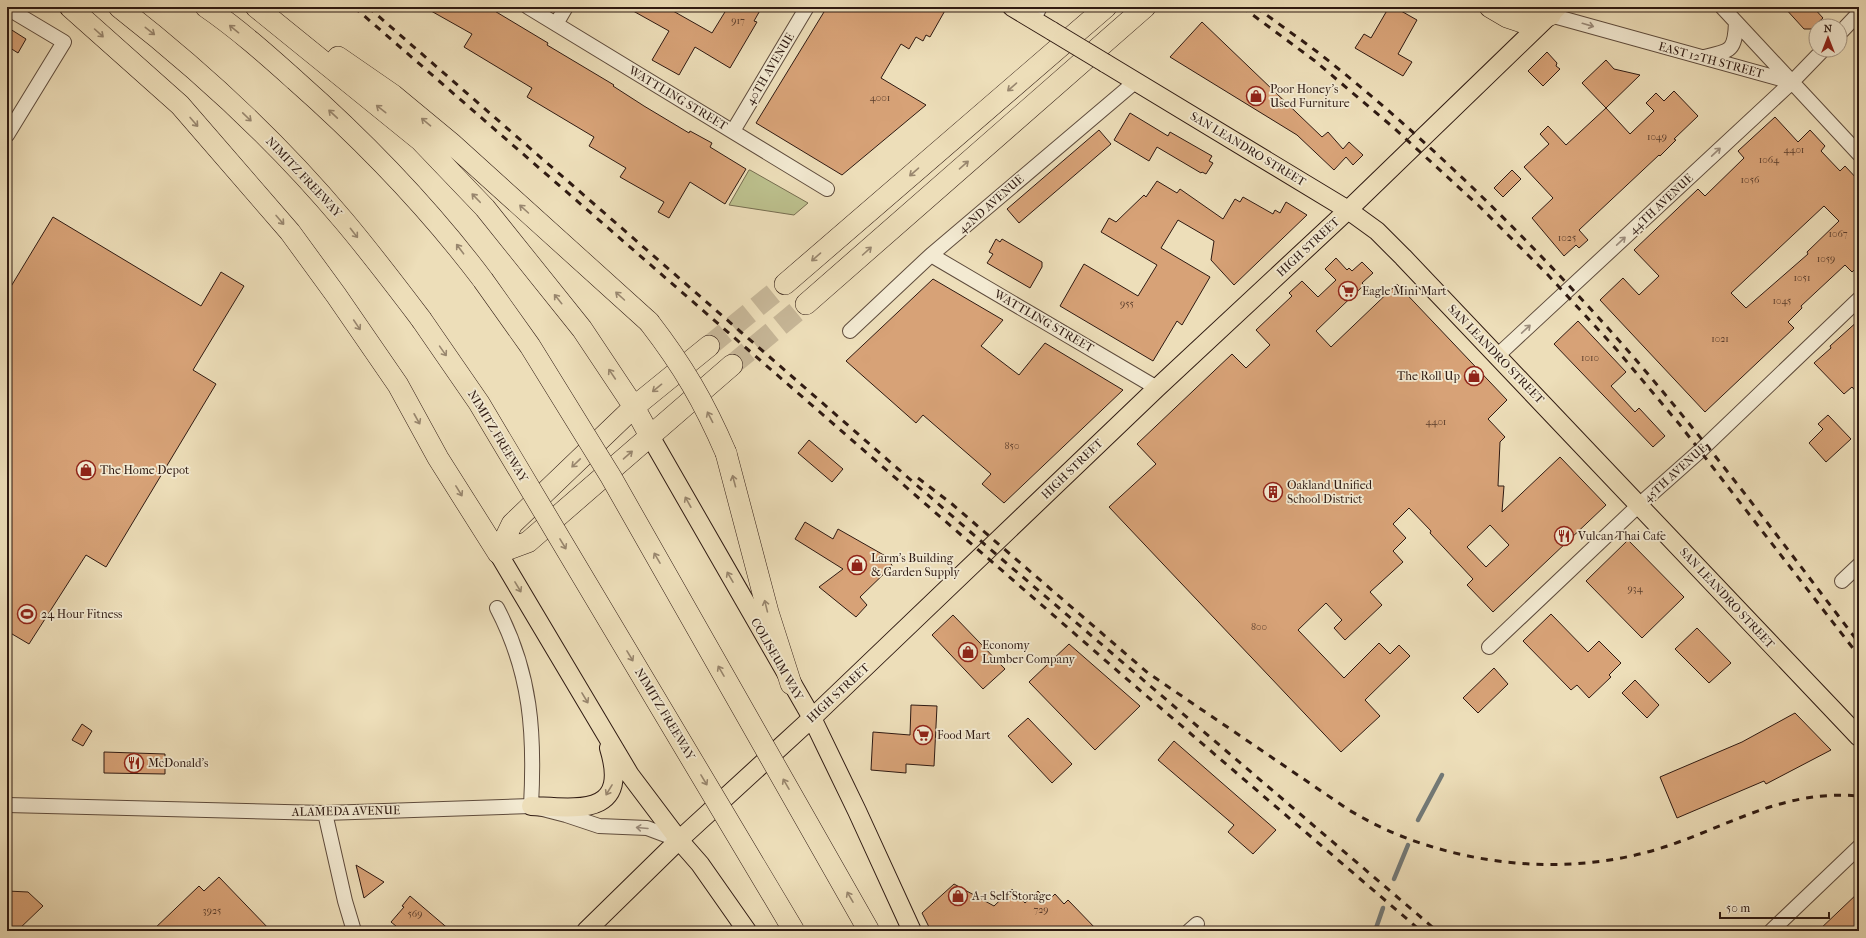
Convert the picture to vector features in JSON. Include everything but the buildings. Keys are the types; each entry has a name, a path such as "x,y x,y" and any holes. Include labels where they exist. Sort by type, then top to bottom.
{"highway":[{"path":"70,7 180,106 290,232 336,295 398,385 438,458 498,553"},
{"name":"NIMITZ FREEWAY","path":"119,7 173,49 215,86 264,133 345,221 421,319 479,403 794,931"},
{"path":"206,7 269,57 373,152 454,240 483,280 530,346 611,477 869,931"},
{"path":"256,7 420,140 485,208 582,329 634,407 650,436"},
{"path":"264,7 279,15 305,33 393,95 422,118 649,322 674,354 691,380 713,422 726,453 768,612 791,684"},
{"path":"1030,71 1095,7"},
{"path":"785,284 1106,7"},
{"path":"806,304 1145,7"},
{"path":"1046,93 1156,7"},
{"path":"1490,7 1507,17 1522,22 1548,10"},
{"path":"498,553 512,524 634,407 709,346"},
{"path":"498,553 528,542 732,365"}],"main road":[{"name":"SAN LEANDRO STREET","path":"1012,7 1037,13 1052,31 1360,217 1391,244 1859,737"},
{"name":"HIGH STREET","path":"586,931 679,840 812,718 1157,388 1348,210 1548,10"},
{"name":"COLISEUM WAY","path":"650,436 791,684 812,718 857,811 912,931"},
{"path":"498,553 630,775 679,840 700,864 747,931"},
{"path":"531,806 582,808 593,805 603,799 610,792 614,783 614,771 602,726"}],"street":[{"name":"WATTLING STREET","path":"528,7 828,189"},
{"path":"556,24 566,7"},
{"name":"40TH AVENUE","path":"733,131 807,7"},
{"path":"1722,7 1859,154"},
{"path":"7,8 64,42 7,135"},
{"name":"EAST 12TH STREET","path":"1548,10 1702,58 1792,82"},
{"path":"1848,25 1859,13"},
{"path":"1702,58 1726,52 1735,41 1736,22"},
{"name":"44TH AVENUE","path":"1497,356 1792,82 1815,58"},
{"name":"42ND AVENUE","path":"850,331 931,255 1135,82"},
{"name":"WATTLING STREET","path":"931,255 1157,388"},
{"name":"45TH AVENUE","path":"1490,647 1639,505 1701,450 1859,299"},
{"path":"1842,580 1859,565"},
{"path":"497,608 517,653 524,677 529,703 533,779 531,806"},
{"name":"ALAMEDA AVENUE","path":"7,805 325,813 531,806 551,810 600,826 647,828 679,840"},
{"path":"325,813 345,901 354,931"},
{"path":"1771,931 1859,847"}],"green space":[{"path":"749,170 808,203 794,215 729,205"}],"waterway":[{"path":"1418,820 1442,775"},
{"path":"1394,879 1408,845"},
{"path":"1375,931 1383,908"}],"tunnel":[{"path":"709,346 785,284"},
{"path":"732,365 806,304"}],"railway":[{"path":"354,7 1121,674 1421,931"},
{"path":"368,7 990,549 1437,931"},
{"path":"1242,7 1315,61 1394,128 1479,206 1548,275 1617,350 1680,425 1859,656"},
{"path":"1256,7 1320,54 1361,87 1440,156 1552,268 1623,345 1684,417 1859,643"},
{"path":"918,478 952,504 1148,673 1349,810 1368,821 1401,836 1468,856 1503,862 1573,864 1608,860 1643,853 1676,843 1743,816 1787,802 1833,795 1859,796"}],"place":[{"name":"Poor Honey's Used Furniture","path":"1256,96"},
{"name":"Eagle Mini Mart","path":"1348,291"},
{"name":"The Roll Up","path":"1474,376"},
{"name":"The Home Depot","path":"86,470"},
{"name":"Oakland Unified School District","path":"1273,492"},
{"name":"Vulcan Thai Cafe","path":"1564,536"},
{"name":"Larm's Building & Garden Supply","path":"857,565"},
{"name":"24 Hour Fitness","path":"27,614"},
{"name":"Economy Lumber Company","path":"968,652"},
{"name":"Food Mart","path":"923,735"},
{"name":"McDonald's","path":"134,763"},
{"name":"A-1 Self Storage","path":"958,896"}]}
